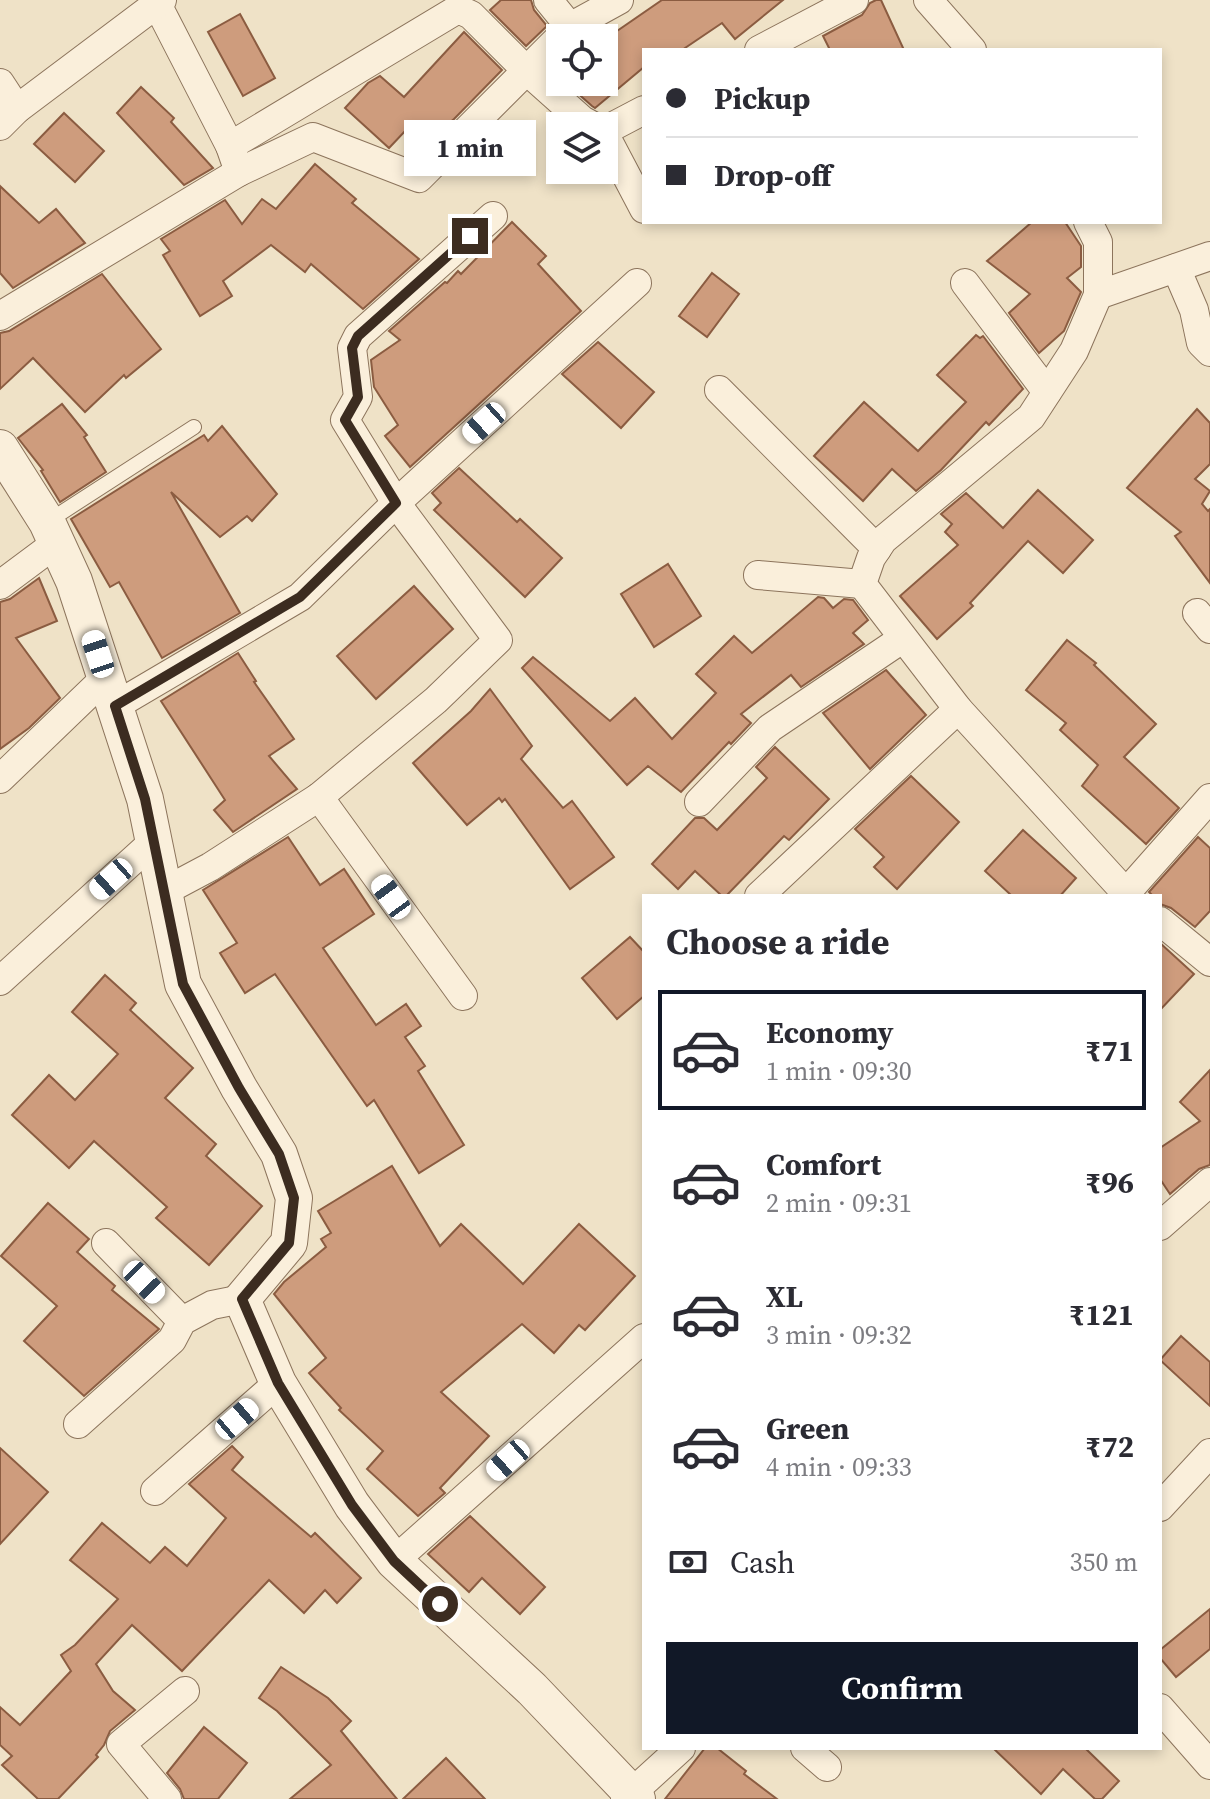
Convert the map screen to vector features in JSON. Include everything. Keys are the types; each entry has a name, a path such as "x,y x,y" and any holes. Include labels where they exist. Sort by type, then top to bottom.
{"street":[{"path":"548,0 568,24"},
{"path":"575,24 619,0"},
{"path":"763,48 854,0"},
{"path":"928,0 970,48"},
{"path":"0,83 8,117 159,2 234,159"},
{"path":"0,316 458,9 471,15 573,112"},
{"path":"234,159 313,137 419,178 546,50"},
{"path":"618,124 642,111"},
{"path":"618,159 642,205"},
{"path":"163,892 210,867 319,797 436,700 498,640 396,503 345,420 358,397 352,348 358,336 493,216"},
{"path":"862,584 883,540 1031,417 1074,351 1098,295 1098,242 1089,224"},
{"path":"1098,295 1210,256"},
{"path":"1176,268 1194,310 1201,343 1210,352"},
{"path":"0,779 110,692 300,597 396,503 637,283"},
{"path":"965,283 1047,392"},
{"path":"719,390 877,549"},
{"path":"0,448 51,533 74,581 145,799 183,984 279,1154 294,1198 289,1243 242,1299 212,1305 182,1321 172,1340 78,1424"},
{"path":"0,585 51,533"},
{"path":"758,575 862,584 958,709 1125,894"},
{"path":"699,802 770,728 902,639"},
{"path":"761,894 958,709"},
{"path":"319,797 463,996"},
{"path":"1127,894 1210,798"},
{"path":"0,981 153,842"},
{"path":"1162,923 1210,962"},
{"path":"1162,1224 1210,1182"},
{"path":"106,1243 182,1321"},
{"path":"242,1299 278,1383 352,1505 394,1561 532,1689 631,1797 679,1750"},
{"path":"394,1561 642,1340"},
{"path":"155,1491 278,1383"},
{"path":"1162,1505 1210,1453"},
{"path":"167,1799 121,1744 185,1691"},
{"path":"1162,1710 1210,1765"},
{"path":"807,1750 827,1767"}],"lane":[{"path":"51,533 194,427"}],"building":[{"path":"501,0 531,0 546,27 526,46 490,10"},
{"path":"662,0 783,0 735,39 722,23 685,48 642,48 642,69 618,89 618,30"},
{"path":"881,0 903,48 829,48 823,36 862,15 870,3"},
{"path":"240,14 275,78 243,96 208,32"},
{"path":"464,32 502,70 454,119 420,147 406,130 389,148 345,108 368,83 380,76 404,97"},
{"path":"141,87 174,118 171,122 213,168 184,185 117,113"},
{"path":"581,96 609,96 595,108"},
{"path":"64,113 104,151 75,182 34,144"},
{"path":"315,164 356,199 352,203 419,259 363,309 311,264 305,272 271,245 223,281 232,296 200,316 163,255 170,251 161,239 225,200 242,224 262,199 276,209"},
{"path":"0,186 39,223 56,209 85,243 13,288 0,273"},
{"path":"512,222 546,256 538,264 581,311 410,467 385,436 398,425 374,387 371,360 400,340 389,331 458,271 461,274"},
{"path":"1030,224 1066,224 1081,246 1081,267 1067,278 1081,292 1064,331 1039,353 1009,313 1030,294 987,261"},
{"path":"712,273 739,294 707,337 679,316"},
{"path":"102,274 161,349 126,378 124,375 85,412 33,358 0,389 0,333 9,331"},
{"path":"976,335 980,338 983,336 1023,389 989,425 986,422 941,470 916,491 892,469 863,501 814,456 864,402 918,451 966,402 937,375"},
{"path":"598,342 654,392 621,428 562,374"},
{"path":"62,404 87,435 84,437 106,472 60,502 43,470 18,438"},
{"path":"1197,409 1210,423 1210,464 1195,479 1210,491 1202,504 1208,511 1210,509 1210,583 1175,536 1181,532 1127,488"},
{"path":"222,426 277,494 252,521 247,516 220,537 171,492 240,613 162,658 119,582 110,587 71,519 204,435 208,441"},
{"path":"459,468 517,522 520,519 562,558 525,597 434,510 441,503 432,493"},
{"path":"1038,490 1093,540 1063,573 1028,541 970,603 973,606 937,639 900,596 958,545 945,532 952,524 941,514 966,493 1003,528"},
{"path":"668,564 701,616 654,647 621,594"},
{"path":"39,578 57,621 16,638 60,698 29,728 0,749 0,602 10,599"},
{"path":"414,586 453,629 376,699 337,656"},
{"path":"818,597 824,598 833,608 844,599 853,600 868,620 853,633 864,644 801,687 791,675 741,714 751,723 681,792 648,766 627,785 522,668 533,657 610,721 635,698 672,739 716,693 696,674 734,636 752,653"},
{"path":"1067,640 1096,663 1094,665 1156,724 1124,757 1179,808 1146,844 1082,786 1098,765 1060,730 1066,723 1026,690"},
{"path":"238,653 254,682 294,739 269,756 297,789 233,832 214,810 225,800 161,701"},
{"path":"886,670 926,715 870,769 823,713"},
{"path":"490,689 532,746 521,759 563,808 572,801 614,857 570,889 505,799 502,802 499,798 467,825 413,763 471,711"},
{"path":"775,747 829,799 789,840 784,836 728,894 720,894 695,871 678,889 652,864 695,818 704,818 717,830 767,778 756,767"},
{"path":"911,776 959,822 897,889 874,867 884,857 855,829"},
{"path":"1023,830 1076,878 1062,894 1010,894 985,871"},
{"path":"288,837 320,885 344,869 374,914 323,948 376,1025 406,1004 421,1026 405,1037 425,1066 418,1071 464,1145 419,1173 374,1100 367,1106 275,974 245,993 220,953 237,943 203,890"},
{"path":"1198,837 1210,848 1210,911 1195,927 1162,905 1162,894 1149,892"},
{"path":"630,937 642,950 642,998 617,1019 582,978"},
{"path":"1162,945 1194,974 1162,1008"},
{"path":"105,975 136,1003 130,1010 193,1068 165,1098 216,1144 206,1156 262,1206 209,1265 156,1218 167,1207 94,1141 69,1168 12,1115 49,1075 75,1100 118,1054 72,1012"},
{"path":"1210,1070 1210,1165 1199,1169 1170,1194 1162,1182 1162,1147 1200,1121 1180,1102"},
{"path":"392,1166 440,1246 461,1224 523,1284 579,1224 635,1276 585,1330 579,1325 554,1353 522,1324 441,1392 489,1436 440,1488 445,1493 418,1516 367,1469 383,1451 339,1410 341,1408 309,1373 326,1358 274,1294 326,1247 321,1239 331,1233 318,1211"},
{"path":"48,1203 89,1239 77,1252 115,1286 112,1290 159,1329 84,1396 24,1341 57,1306 1,1256"},
{"path":"1181,1336 1210,1362 1210,1406 1162,1362 1162,1358"},
{"path":"232,1446 243,1457 232,1470 311,1537 315,1533 361,1578 337,1603 325,1590 304,1613 269,1580 182,1671 132,1625 96,1664 113,1691 135,1710 110,1731 96,1755 98,1757 58,1799 38,1799 2,1765 12,1756 0,1745 0,1707 20,1725 71,1671 61,1655 75,1645 118,1599 70,1560 102,1523 150,1563 165,1547 187,1566 226,1518 189,1484"},
{"path":"0,1448 48,1492 0,1544"},
{"path":"470,1516 545,1587 520,1614 482,1578 469,1592 428,1554"},
{"path":"1210,1609 1210,1649 1176,1677 1162,1660 1162,1648"},
{"path":"281,1667 328,1698 351,1721 341,1731 397,1799 290,1799 331,1765 277,1711 259,1698"},
{"path":"204,1727 247,1763 218,1799 184,1799 167,1773"},
{"path":"703,1750 720,1750 777,1799 665,1799"},
{"path":"995,1750 1087,1750 1119,1781 1102,1799 1095,1799 1063,1769 1041,1794"},
{"path":"446,1758 485,1799 403,1799"}],"route":[{"path":"440,1604 394,1561 352,1505 278,1383 248,1317 242,1299 289,1243 294,1198 279,1154 183,984 145,799 115,706 300,597 396,503 345,420 358,397 352,348 358,336 470,236"}]}
